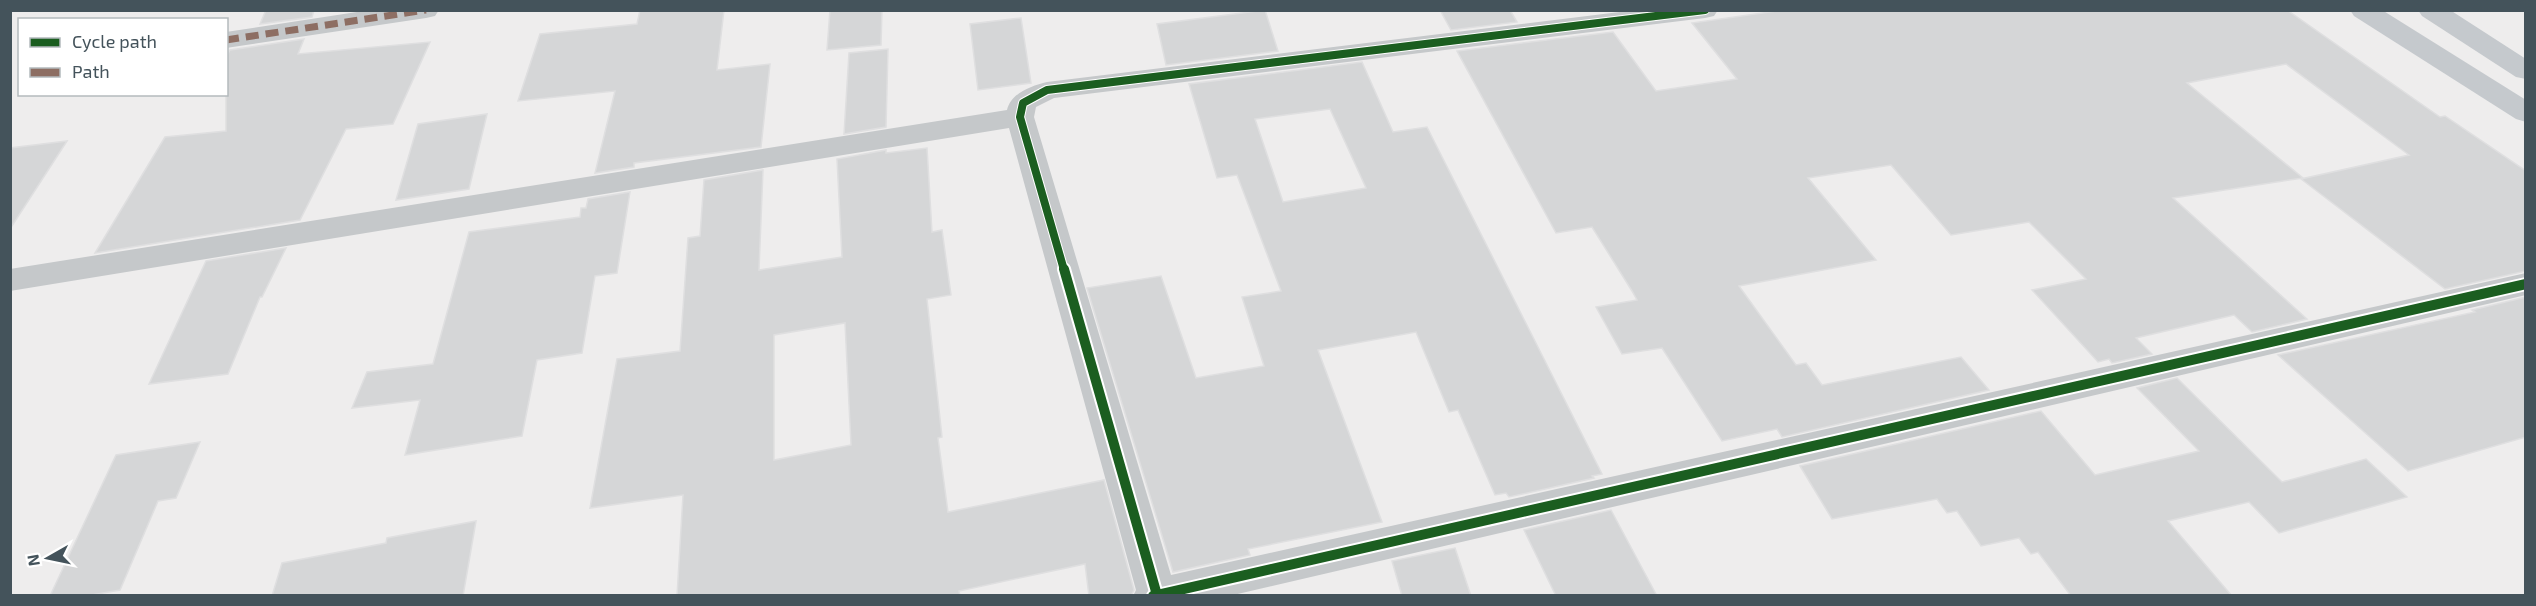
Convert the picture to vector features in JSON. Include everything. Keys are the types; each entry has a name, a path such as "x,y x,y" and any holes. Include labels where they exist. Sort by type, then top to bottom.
{"main road":[{"path":"2362,10 2526,113"},
{"path":"2432,10 2526,71"}],"street":[{"path":"228,40 426,10"},
{"path":"1705,10 1047,90 1023,103 1020,117 1155,595 2526,284"},
{"path":"14,284 1020,117"}],"building":[{"path":"266,10 314,10 312,17 260,24"},
{"path":"640,10 724,10 717,70 770,64 761,147 634,163 634,167 595,173 615,91 518,101 540,34 637,24"},
{"path":"830,10 882,10 881,45 827,50"},
{"path":"1265,10 1278,51 1166,65 1157,24"},
{"path":"1440,10 1510,10 1517,22 1451,30"},
{"path":"1783,10 2287,10 2440,117 2445,116 2526,171 2526,271 2445,289 2301,179 2409,155 2286,64 2187,83 2303,178 2173,198 2307,319 2252,332 2234,315 2136,338 2152,354 2112,363 2109,359 2098,362 2032,290 2086,279 2029,222 1951,235 1891,165 1808,178 1876,260 1739,286 1796,365 1806,363 1822,385 1961,357 1989,390 1782,437 1777,429 1722,441 1662,348 1622,354 1596,307 1637,300 1592,227 1556,233 1457,51 1613,32 1656,91 1737,79 1692,23"},
{"path":"1021,18 1031,83 978,90 970,24"},
{"path":"304,39 298,54 430,42 393,124 346,129 300,220 95,253 165,137 226,131 228,54 230,50"},
{"path":"888,49 886,127 844,134 849,53"},
{"path":"1362,62 1393,132 1427,127 1602,474 1592,476 1594,478 1509,497 1506,493 1495,495 1458,410 1449,412 1416,332 1318,350 1382,522 1248,549 1250,555 1173,572 1087,288 1161,276 1196,378 1264,366 1242,297 1281,291 1237,175 1217,178 1189,84","holes":["1330,109 1366,188 1283,202 1255,119"]},
{"path":"487,114 469,189 396,200 418,124"},
{"path":"67,141 10,229 10,148"},
{"path":"927,148 932,232 942,230 951,295 927,299 942,437 938,438 948,512 1104,480 1134,590 1131,596 1089,596 1085,564 959,591 960,596 677,596 683,495 590,508 617,359 680,351 688,238 700,236 704,180 763,170 759,270 842,257 837,159 886,150 886,153","holes":["845,323 851,445 774,460 774,335"]},
{"path":"630,192 617,273 595,276 582,353 537,360 522,436 405,455 420,400 352,408 367,372 433,364 469,232 580,217 581,208 586,208 588,199"},
{"path":"286,248 260,297 228,374 149,384 206,261"},
{"path":"2526,297 2526,437 2408,471 2278,355 2475,312 2472,310"},
{"path":"2177,378 2282,482 2366,459 2407,497 2279,533 2249,502 2168,521 2232,596 2071,596 2038,552 2031,554 2019,538 1981,546 1957,511 1947,513 1937,499 1832,519 1800,466 2041,411 2095,475 2199,451 2137,388"},
{"path":"200,442 176,498 158,501 120,590 86,596 50,596 116,455"},
{"path":"1611,510 1657,596 1556,596 1524,530"},
{"path":"476,521 463,596 272,596 282,563 386,543 387,538"},
{"path":"1455,548 1471,596 1402,596 1392,561"}],"marked path":[{"path":"228,40 426,10"}],"cycle path":[{"path":"1157,595 1020,117 1023,103 1047,90 1705,10"},
{"path":"1153,596 2526,284"}]}
